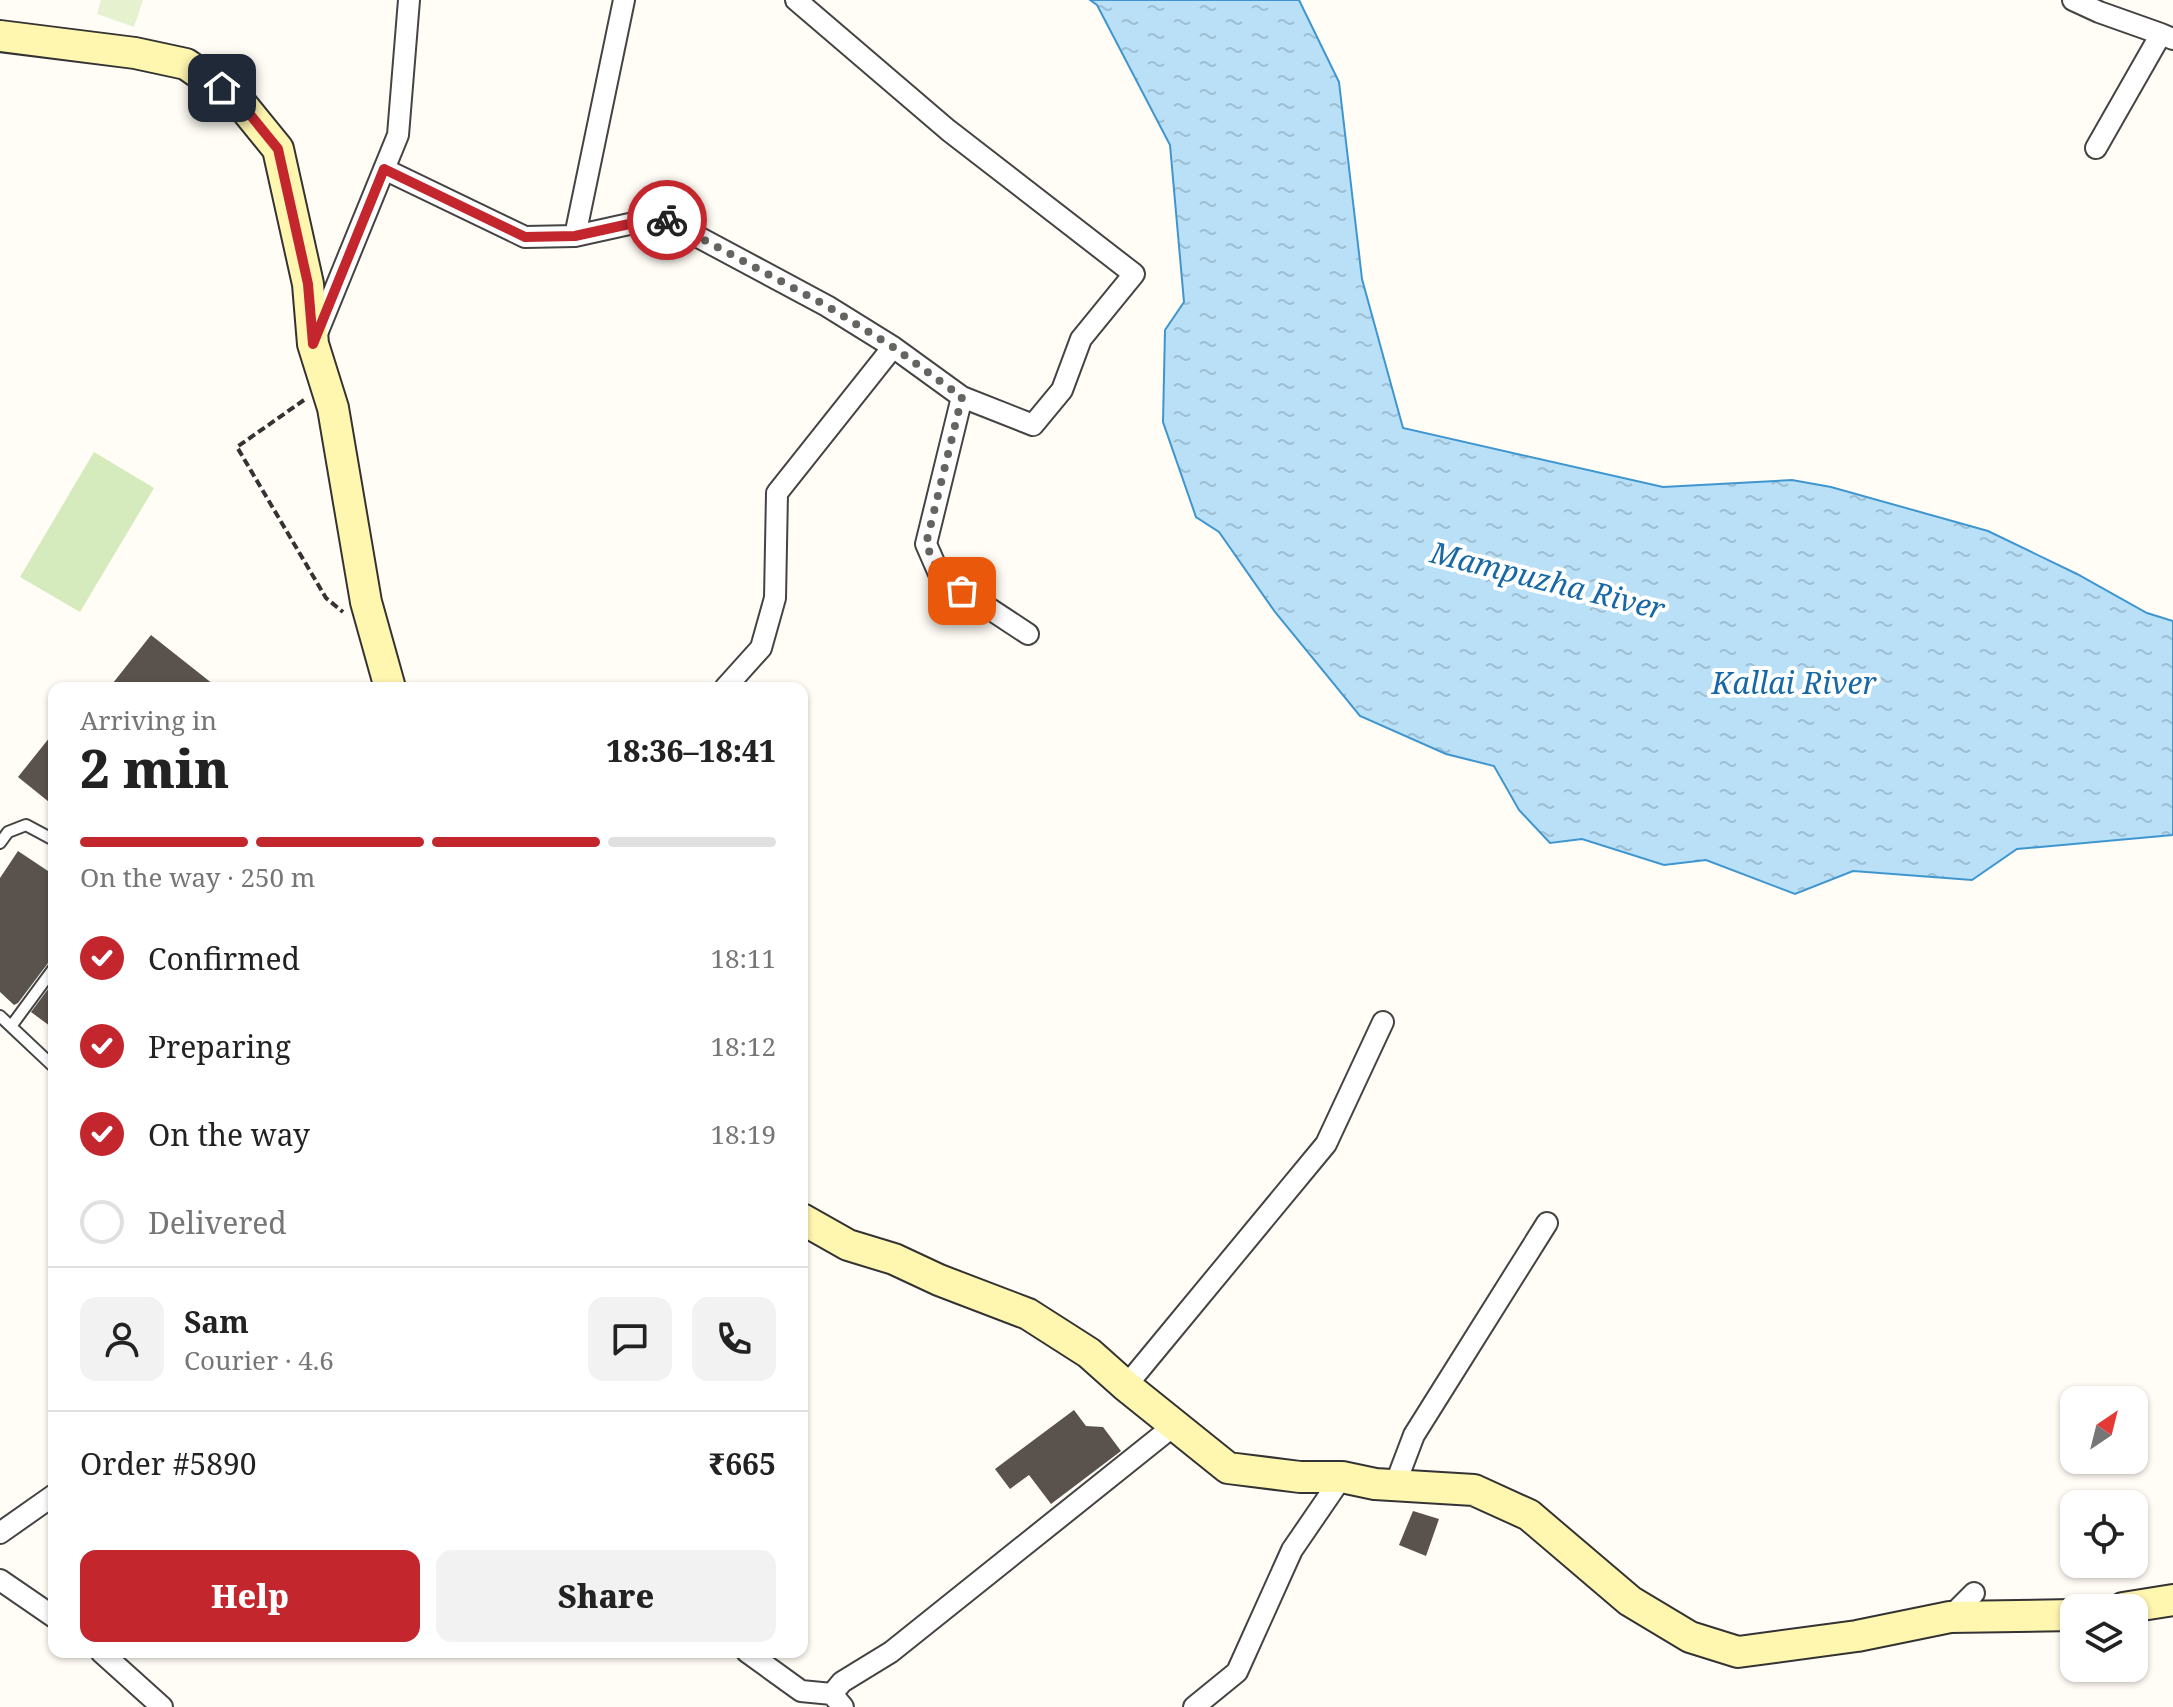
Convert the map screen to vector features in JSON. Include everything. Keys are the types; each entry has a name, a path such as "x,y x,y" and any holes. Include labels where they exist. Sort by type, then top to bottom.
{"main road":[{"path":"0,36 135,53 186,64 239,101 278,149 308,284 313,344 333,408 366,602 385,682"},
{"path":"808,1222 848,1245 894,1259 1028,1314 1089,1353 1228,1468 1300,1477 1342,1477 1395,1485 1474,1490 1529,1515 1630,1601 1690,1637 1738,1652 1857,1636 1950,1617 2060,1615"},
{"path":"2148,1604 2173,1600"}],"street":[{"path":"313,344 398,135 409,0"},
{"path":"575,236 624,0"},
{"path":"384,169 525,237 575,236 661,217 827,306 893,347 962,397 1033,425 1062,390 1081,339 1134,274 948,130 796,0"},
{"path":"2073,0 2167,36 2096,148"},
{"path":"730,682 761,648 775,598 777,493 893,347"},
{"path":"962,397 926,544 940,576 1028,634"},
{"path":"1126,1386 1326,1144 1383,1022"},
{"path":"1395,1485 1414,1435 1547,1223"},
{"path":"755,1658 801,1691 838,1701 842,1682 891,1652 1176,1424"},
{"path":"1194,1707 1237,1672 1292,1550 1342,1477"},
{"path":"0,1533 48,1499"},
{"path":"0,1580 48,1613"},
{"path":"1950,1617 1974,1593"},
{"path":"108,1658 162,1707"}],"lane":[{"path":"0,843 8,832 26,825 48,837"},
{"path":"12,1025 48,976"},
{"path":"0,1016 48,1061"}],"path":[{"path":"325,384 237,447 326,598 347,615"}],"green space":[{"path":"101,0 143,0 134,27 97,14"},
{"path":"94,452 154,488 80,612 20,577"}],"water":[{"name":"Kallai River","path":"1090,0 1299,0 1339,82 1362,279 1403,428 1663,487 1792,480 1831,487 1988,531 2077,574 2147,613 2173,621 2173,835 2017,849 1972,880 1853,871 1795,894 1706,860 1664,865 1582,839 1550,843 1519,810 1494,766 1446,754 1360,716 1275,612 1219,532 1196,517 1163,422 1165,330 1184,302 1170,145 1097,5"}],"building":[{"path":"151,635 210,682 114,682"},
{"path":"48,740 48,801 18,777"},
{"path":"18,851 48,871 48,963 14,1005 0,992 0,878"},
{"path":"48,989 48,1025 31,1012"},
{"path":"1074,1410 1086,1426 1103,1427 1121,1451 1051,1504 1029,1475 1010,1489 995,1469"},
{"path":"1413,1511 1439,1519 1426,1556 1399,1545"}],"way so far":[{"path":"667,220 827,306 893,347 962,397 926,544 940,576 962,591"}],"route":[{"path":"222,88 239,101 278,149 308,284 313,344 384,169 525,237 575,236 661,217 667,220"}],"water label":[{"name":"Mampuzha River","path":"1548,580"}]}
